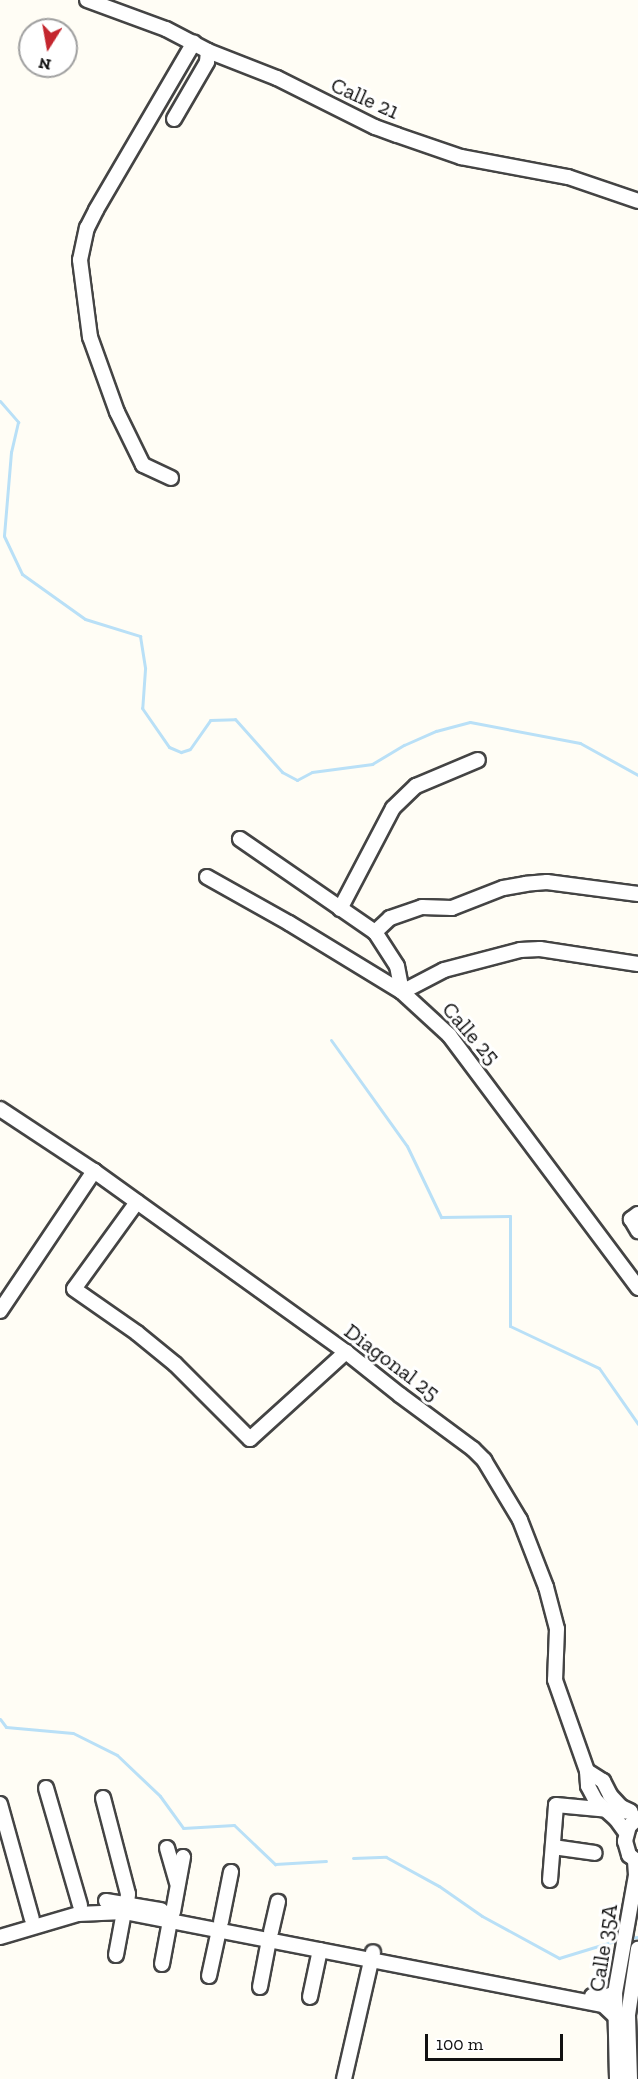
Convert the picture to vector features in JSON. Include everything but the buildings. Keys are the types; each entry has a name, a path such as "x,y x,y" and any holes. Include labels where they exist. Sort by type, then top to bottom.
{"street":[{"name":"Calle 21","path":"87,0 166,29 208,51 277,78 375,127 461,157 568,177 638,201"},
{"path":"171,478 143,465 117,412 90,337 80,260 87,228 96,210 194,42"},
{"path":"174,119 207,62 208,51"},
{"path":"340,909 393,808 416,786 478,760"},
{"path":"240,839 375,932 397,966 402,992 444,970 520,950 540,949 638,964"},
{"name":"Calle 25","path":"207,878 289,923 402,992 449,1035 638,1288"},
{"path":"375,932 390,918 422,907 452,908 503,888 526,884 547,882 638,894"},
{"name":"Diagonal 25","path":"0,1109 94,1171 346,1352 473,1449 484,1460 520,1520 546,1587 556,1629 555,1680 558,1696 587,1771 588,1786 596,1801 608,1810 626,1833 626,1848 636,1866"},
{"path":"0,1311 94,1171"},
{"path":"137,1202 74,1289 175,1364 250,1439 346,1352"},
{"path":"638,1214 631,1219 638,1231"},
{"name":"Diagonal 25","path":"587,1771 603,1781 610,1795 621,1807 636,1814"},
{"path":"46,1788 80,1905"},
{"path":"103,1798 129,1894 116,1955"},
{"path":"0,1804 32,1919"},
{"path":"549,1880 556,1804 636,1814 626,1833"},
{"path":"553,1847 595,1853"},
{"path":"167,1848 178,1885"},
{"path":"162,1964 183,1857"},
{"name":"Calle 35A","path":"617,2079 615,1993 636,1866"},
{"path":"209,1976 231,1872"},
{"path":"0,1928 80,1905 107,1901 171,1917 603,1998 615,1993"},
{"path":"260,1987 278,1902"},
{"path":"0,1937 78,1914 125,1907"},
{"path":"270,1936 320,1950 372,1956 603,2005 615,2016"},
{"name":"Calle 35A","path":"630,2079 628,2015 638,1949"},
{"path":"310,1997 320,1950"},
{"path":"344,2079 372,1956"}],"waterway":[{"path":"0,401 18,422 11,452 4,536 22,574 85,619 140,636 145,669 142,708 169,747 181,752 190,749 210,720 235,719 282,772 297,780 312,772 372,764 404,745 436,731 470,722 580,743 638,775"},
{"path":"331,1040 407,1146 441,1217 510,1216 510,1326 599,1368 638,1424"},
{"path":"0,1719 6,1727 73,1733 117,1755 160,1796 183,1828 234,1825 275,1864 326,1861"},
{"path":"353,1858 386,1857 439,1886 482,1916 559,1958 621,1939"},
{"path":"628,1938 638,1937"}]}
